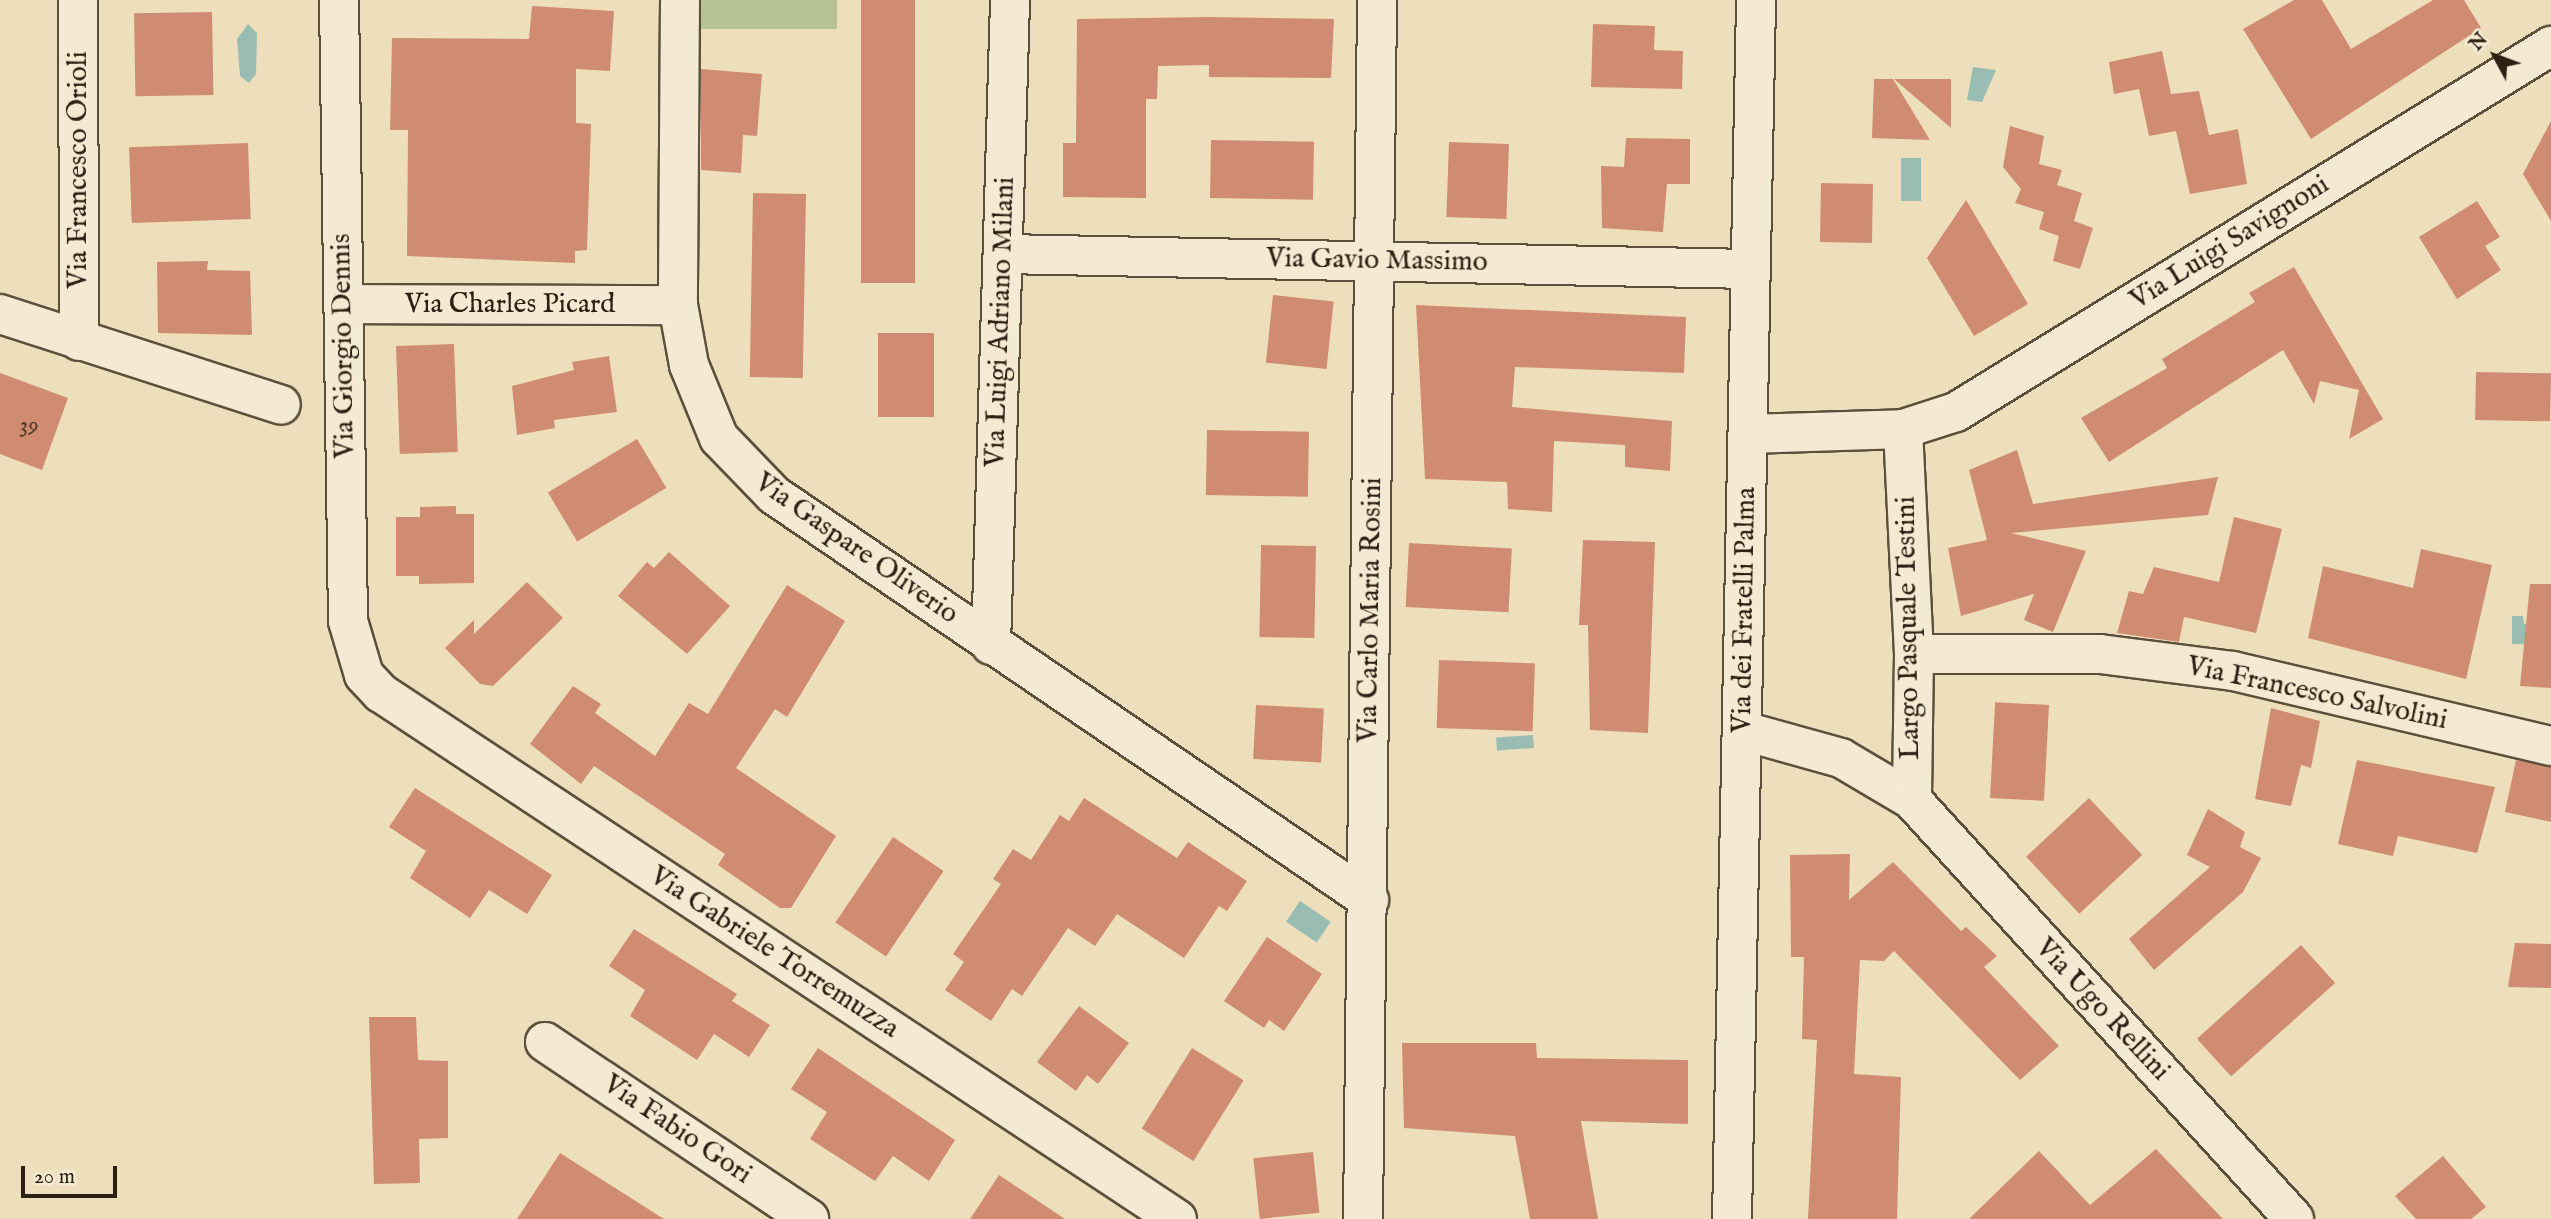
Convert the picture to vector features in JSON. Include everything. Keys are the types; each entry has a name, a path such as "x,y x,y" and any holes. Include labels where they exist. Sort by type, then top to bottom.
{"street":[{"name":"Via Francesco Orioli","path":"78,0 79,341"},
{"name":"Via Giorgio Dennis","path":"340,0 349,637 372,686"},
{"name":"Via Gaspare Oliverio","path":"680,0 678,305 703,405 744,469 991,645 1369,901"},
{"name":"Via Luigi Adriano Milani","path":"991,645 1010,0"},
{"name":"Via Carlo Maria Rosini","path":"1363,1219 1369,901 1377,0"},
{"name":"Via dei Fratelli Palma","path":"1732,1219 1744,731 1756,0"},
{"name":"Via Luigi Savignoni","path":"1903,429 1956,412 2551,46"},
{"name":"Via Gavio Massimo","path":"1003,254 1751,269"},
{"name":"Via Charles Picard","path":"343,304 678,305"},
{"path":"0,314 281,405"},
{"path":"1748,433 1903,429"},
{"name":"Largo Pasquale Testini","path":"1744,731 1841,758 1912,800 1914,654 1903,429"},
{"name":"Via Francesco Salvolini","path":"1914,654 2100,654 2233,671 2551,746"},
{"name":"Via Gabriele Torremuzza","path":"372,686 1177,1219"},
{"name":"Via Ugo Rellini","path":"1912,800 2294,1219"},
{"name":"Via Fabio Gori","path":"545,1042 809,1219"}],"green space":[{"path":"695,0 837,0 837,29 695,29"}],"water":[{"path":"248,24 257,33 256,74 249,83 240,76 237,39"},
{"path":"1973,67 1996,70 1982,102 1967,100"},
{"path":"1901,158 1921,158 1921,201 1901,201"},
{"path":"2512,616 2523,616 2524,624 2551,625 2551,645 2512,644"},
{"path":"1533,735 1534,748 1497,751 1496,738"},
{"path":"1300,901 1331,922 1317,942 1286,922"}],"building":[{"path":"861,0 915,0 915,283 861,283"},
{"path":"2294,0 2322,0 2351,49 2433,0 2464,0 2481,28 2311,139 2243,29"},
{"path":"532,6 614,11 610,71 576,69 576,123 591,124 587,250 575,251 575,263 407,256 408,130 390,130 392,38 529,39"},
{"path":"212,12 213,95 135,96 134,13"},
{"path":"1077,19 1334,19 1331,78 1209,77 1209,65 1158,66 1157,99 1146,99 1146,198 1063,197 1063,143 1076,143"},
{"path":"1593,24 1655,26 1654,50 1683,51 1682,89 1591,87"},
{"path":"2162,51 2171,94 2199,91 2209,135 2238,129 2247,184 2190,194 2176,131 2149,136 2139,89 2114,94 2109,62"},
{"path":"701,69 762,74 757,136 743,135 741,173 701,170"},
{"path":"1874,79 1893,79 1930,140 1872,138"},
{"path":"1894,79 1951,79 1951,128"},
{"path":"2551,121 2551,221 2523,174"},
{"path":"2010,126 2044,136 2039,164 2062,170 2057,185 2082,193 2074,221 2093,228 2080,269 2053,261 2059,236 2039,229 2044,212 2015,203 2021,189 2003,167"},
{"path":"1626,138 1690,139 1690,184 1667,184 1663,232 1602,228 1601,166 1624,167"},
{"path":"1211,140 1314,142 1313,200 1210,198"},
{"path":"1449,142 1509,144 1506,219 1446,217"},
{"path":"248,143 251,219 132,223 129,147"},
{"path":"1821,183 1873,184 1872,243 1820,242"},
{"path":"753,193 806,194 803,378 750,377"},
{"path":"1966,200 2028,304 1974,336 1927,258"},
{"path":"2477,201 2500,237 2485,246 2501,270 2457,299 2419,237"},
{"path":"208,261 207,270 250,271 252,335 158,333 157,262"},
{"path":"2294,267 2383,419 2349,439 2359,390 2320,381 2314,404 2283,350 2109,462 2081,418 2167,368 2162,359 2255,302 2249,293"},
{"path":"1273,295 1334,301 1327,369 1266,363"},
{"path":"1416,305 1686,317 1684,373 1515,367 1512,407 1672,421 1670,471 1625,467 1625,445 1554,441 1552,512 1508,509 1507,482 1425,479"},
{"path":"878,333 934,333 934,417 878,417"},
{"path":"454,344 458,452 400,454 396,346"},
{"path":"609,356 617,412 554,420 555,428 517,435 512,386 574,370 572,362"},
{"path":"2476,372 2551,373 2550,421 2475,420"},
{"path":"0,373 68,398 42,470 0,454"},
{"path":"1207,430 1309,432 1308,497 1206,495"},
{"path":"637,439 666,488 577,541 548,493"},
{"path":"2017,450 2033,504 2218,477 2208,515 2011,533 2086,551 2053,632 2024,620 2034,594 1961,616 1948,548 1987,540 1969,470"},
{"path":"456,506 456,514 474,514 474,583 419,584 419,576 396,576 396,517 420,517 420,507"},
{"path":"2234,517 2282,529 2256,633 2184,617 2179,642 2117,633 2129,591 2143,594 2154,567 2219,582"},
{"path":"1583,540 1655,542 1648,733 1590,730 1588,625 1579,625"},
{"path":"1409,543 1512,548 1509,612 1406,607"},
{"path":"1261,545 1316,546 1314,638 1259,637"},
{"path":"2421,549 2492,565 2466,679 2308,638 2323,566 2413,588"},
{"path":"669,552 730,606 687,654 618,596 647,562 654,568"},
{"path":"527,582 563,618 493,686 480,684 445,648 474,620 474,634"},
{"path":"2530,584 2551,584 2551,688 2520,686"},
{"path":"787,585 845,621 787,717 775,709 736,768 836,836 791,908 780,908 718,865 725,854 594,766 581,784 530,744 573,686 601,704 595,713 655,756 689,703 708,714"},
{"path":"1439,660 1535,663 1533,731 1437,728"},
{"path":"1995,702 2049,705 2044,801 1990,798"},
{"path":"1256,705 1324,709 1321,762 1253,759"},
{"path":"2271,708 2320,721 2311,768 2301,765 2291,806 2255,799"},
{"path":"2357,760 2495,787 2477,853 2398,836 2393,856 2338,844"},
{"path":"2516,760 2551,767 2551,822 2505,812"},
{"path":"415,788 552,875 527,914 489,890 470,918 410,878 426,851 389,827"},
{"path":"1084,798 1177,858 1188,842 1247,881 1227,911 1219,906 1184,958 1117,914 1095,946 1068,928 1022,996 1012,989 991,1021 945,990 964,962 953,954 1001,884 993,879 1013,849 1031,860 1060,815 1069,821"},
{"path":"2089,798 2142,855 2079,914 2026,857"},
{"path":"2208,809 2245,832 2240,847 2261,858 2243,892 2154,970 2129,939 2210,867 2187,855"},
{"path":"893,837 944,871 886,957 835,922"},
{"path":"1850,854 1849,900 1893,862 1961,931 1966,927 1997,956 1984,967 2059,1046 2020,1080 1894,951 1884,961 1860,960 1854,1074 1901,1077 1897,1219 1808,1219 1817,1040 1802,1039 1804,957 1791,957 1790,855"},
{"path":"634,929 737,994 732,1001 770,1025 749,1057 714,1034 697,1060 630,1016 645,990 609,966"},
{"path":"1267,937 1322,974 1284,1031 1269,1020 1264,1028 1224,1001"},
{"path":"2515,943 2551,944 2551,988 2508,987"},
{"path":"2301,945 2335,983 2231,1077 2197,1039"},
{"path":"1079,1006 1129,1043 1098,1084 1087,1075 1076,1091 1037,1062"},
{"path":"369,1017 416,1017 418,1060 448,1061 448,1138 419,1139 420,1183 374,1184"},
{"path":"1402,1043 1536,1043 1537,1058 1688,1060 1688,1124 1581,1121 1598,1219 1530,1219 1515,1136 1404,1128"},
{"path":"818,1048 955,1140 929,1181 893,1156 875,1181 810,1139 827,1112 791,1089"},
{"path":"1192,1048 1244,1080 1193,1161 1142,1129"},
{"path":"2156,1149 2223,1219 1969,1219 2039,1151 2090,1205"},
{"path":"1313,1152 1319,1213 1260,1219 1253,1158"},
{"path":"560,1153 664,1219 517,1219"},
{"path":"2443,1156 2486,1207 2471,1219 2416,1219 2395,1196"},
{"path":"999,1175 1065,1219 970,1219"}]}
